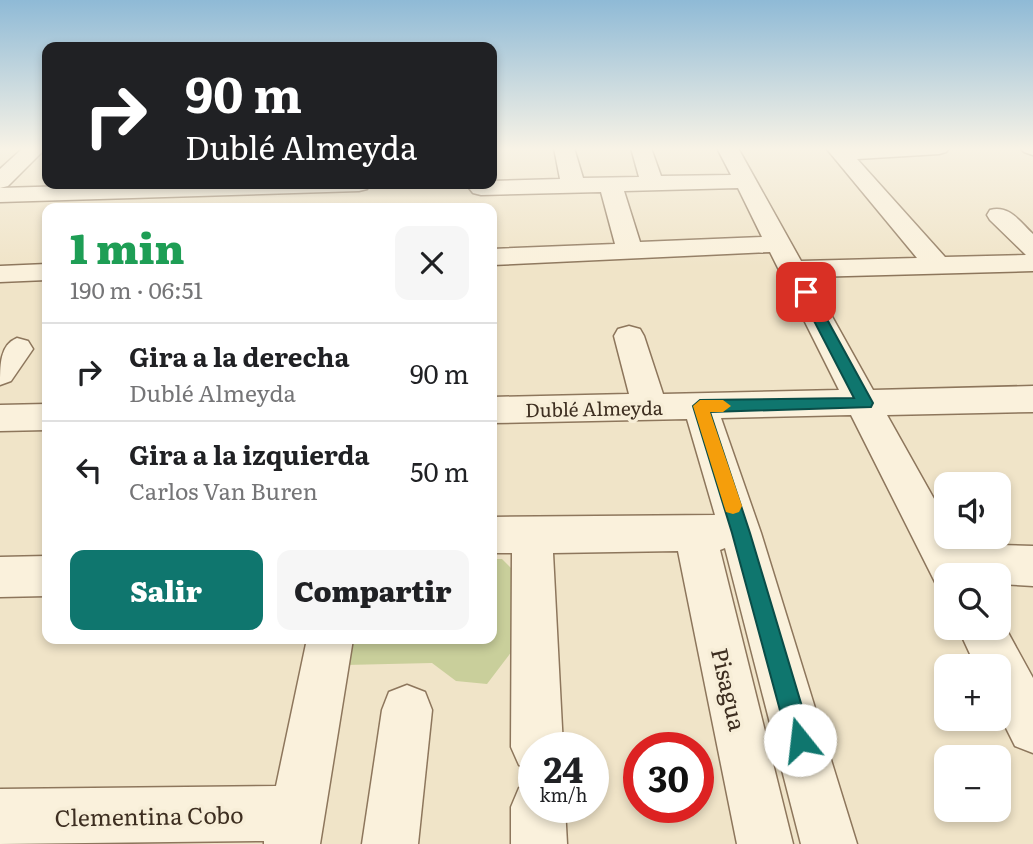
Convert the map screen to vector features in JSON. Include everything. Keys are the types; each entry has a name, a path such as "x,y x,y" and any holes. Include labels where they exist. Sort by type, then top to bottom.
{"street":[{"path":"480,193 545,187"},
{"path":"611,187 629,252"},
{"path":"749,187 947,563"},
{"path":"871,187 937,265"},
{"path":"0,195 242,189"},
{"path":"999,215 1033,249"},
{"path":"497,257 780,244"},
{"path":"794,270 1033,263"},
{"path":"0,274 42,272"},
{"path":"629,336 650,407"},
{"name":"Dublé Almeyda","path":"497,410 1033,399"},
{"path":"700,406 741,533 829,844"},
{"name":"Pisagua","path":"695,533 765,844"},
{"path":"535,732 512,535 741,533"},
{"path":"1011,567 1033,566"},
{"path":"0,577 42,576"},
{"path":"987,640 1033,729"},
{"path":"295,828 329,644"},
{"path":"390,844 407,710"},
{"name":"Clementina Cobo","path":"0,817 295,828"},
{"path":"538,823 539,844"}],"green space":[{"path":"497,559 502,559 513,570 512,651 487,684 456,681 432,663 345,665 348,644 497,644"}],"slow traffic":[{"path":"723,406 700,406 733,506"}],"route":[{"path":"800,740 741,533 700,406 865,403 806,292"}]}
